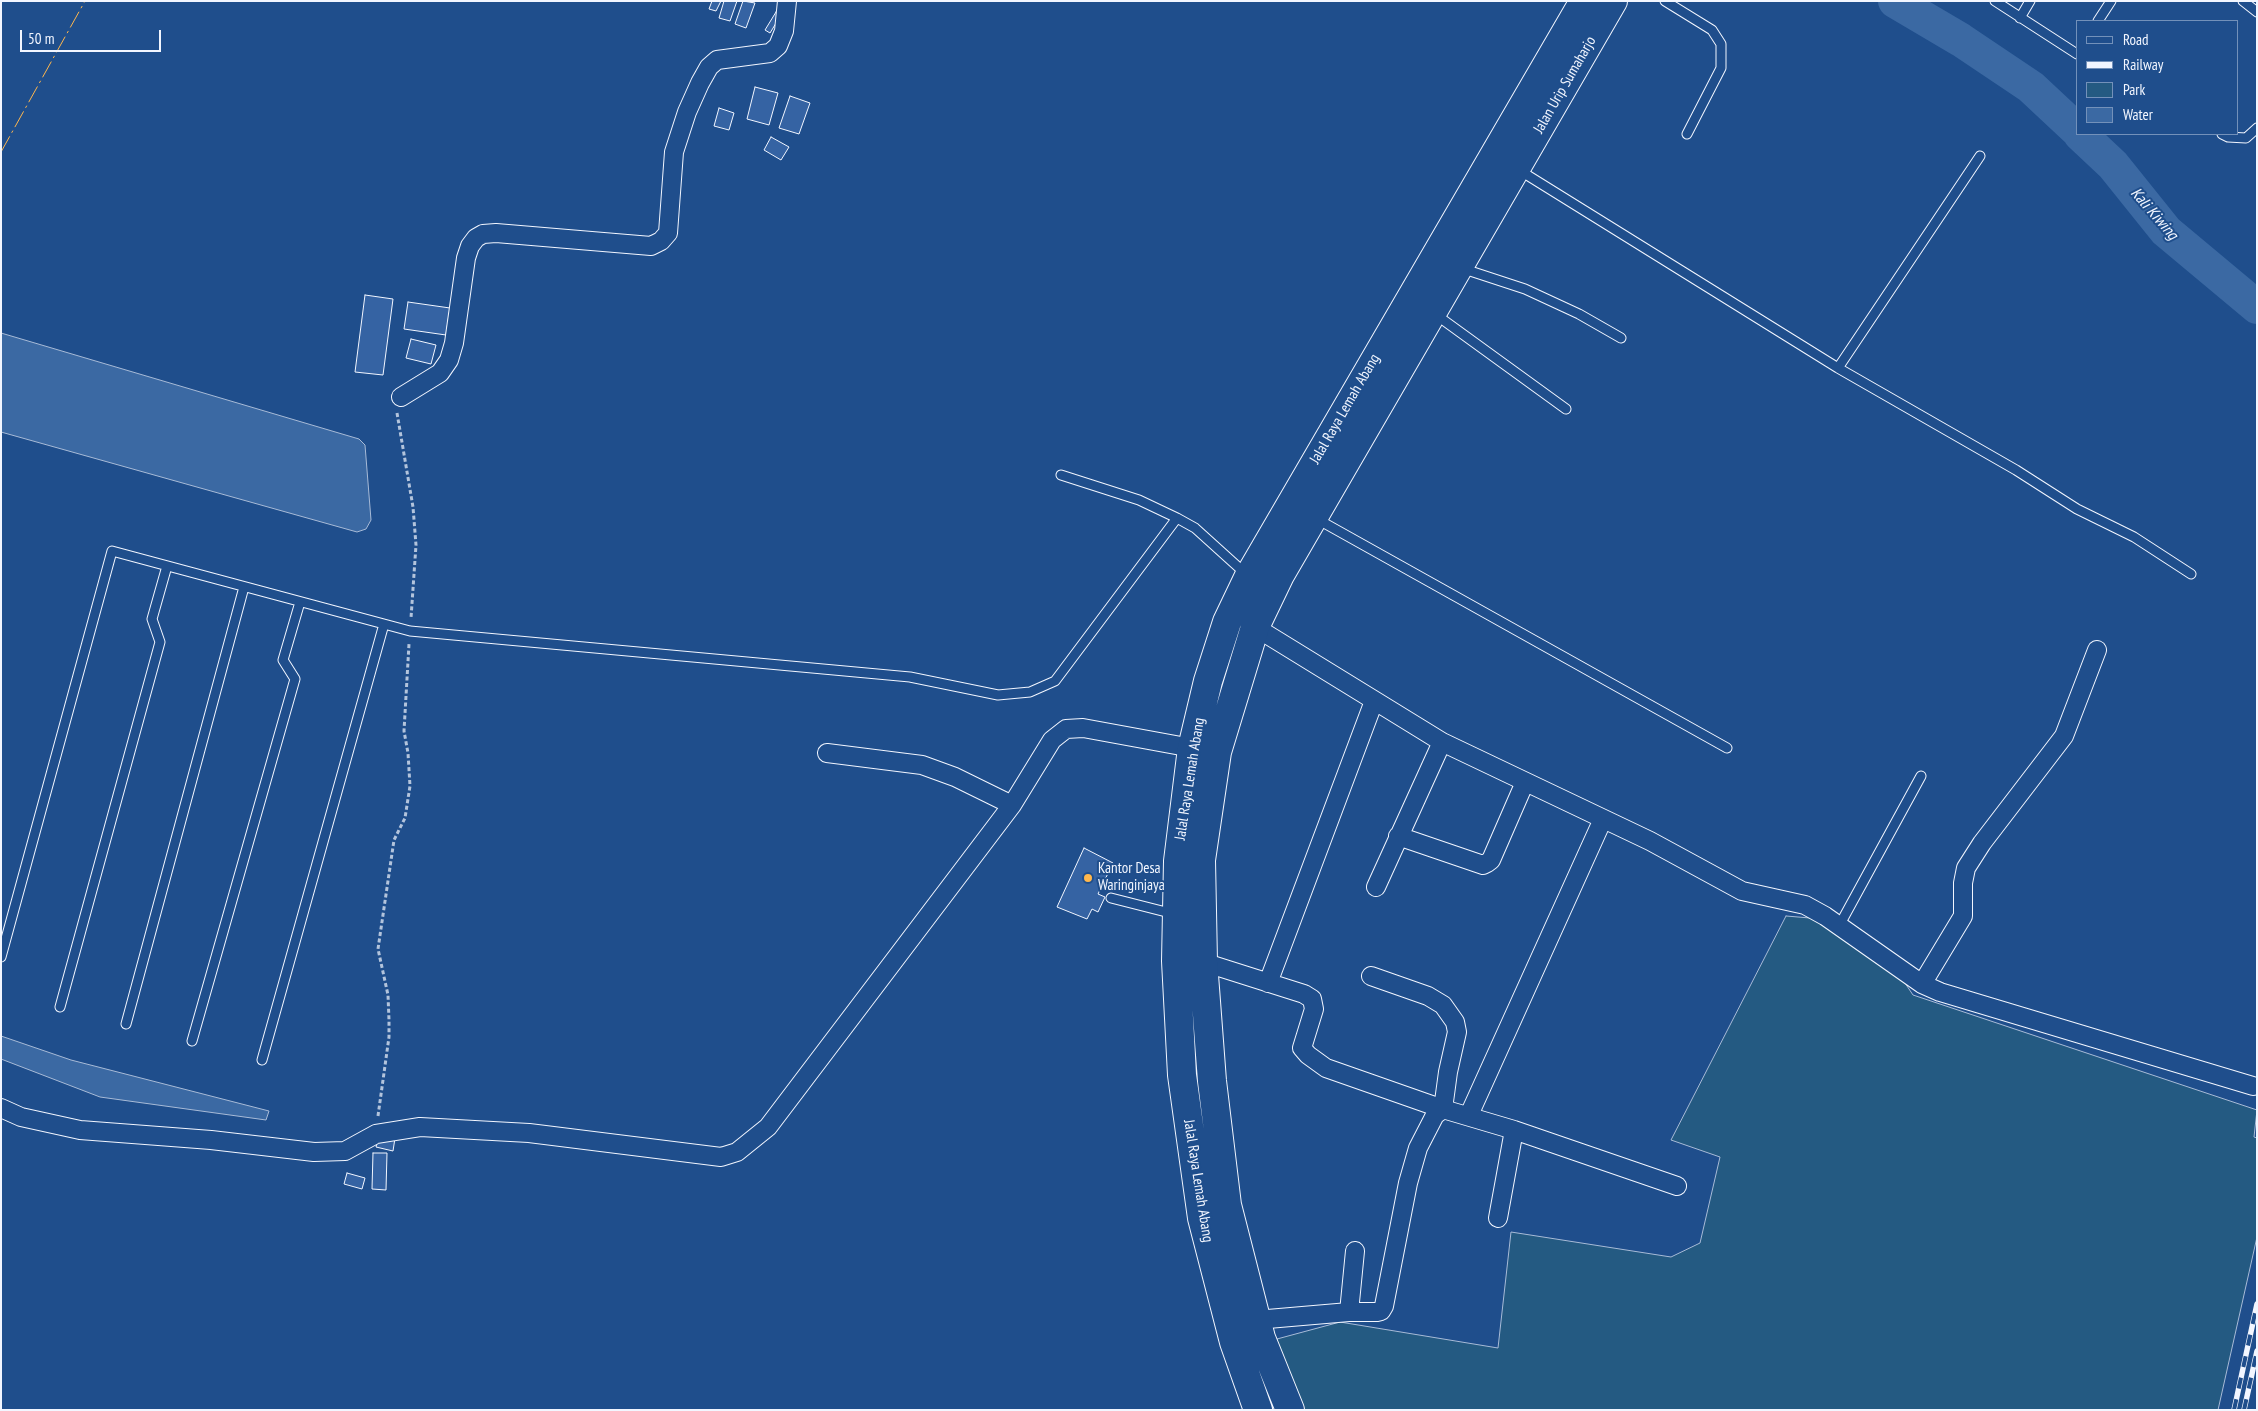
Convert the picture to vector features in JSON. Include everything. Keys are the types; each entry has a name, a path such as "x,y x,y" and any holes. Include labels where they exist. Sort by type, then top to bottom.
{"highway":[{"name":"Jalan Urip Sumaharjo","path":"1506,161 1584,1"},
{"name":"Jalan Urip Sumaharjo","path":"1506,161 1613,1"},
{"name":"Jalal Raya Lemah Abang","path":"1290,1410 1256,1320 1227,1205 1212,1081 1203,962 1201,860 1216,762 1234,692 1255,628 1280,575 1459,267 1506,161"},
{"name":"Jalal Raya Lemah Abang","path":"1258,1410 1234,1342 1202,1218 1182,1075 1176,961 1178,861 1192,748 1208,681 1227,622 1249,576 1506,161"}],"street":[{"path":"400,397 440,373 449,360 454,343 466,258 470,246 476,238 483,234 496,233 652,246 662,241 668,233 674,152 687,112 700,83 709,67 717,60 770,53 778,46 784,31 787,1"},
{"path":"1255,628 1442,742 1650,841 1742,891 1805,906 1839,926 1922,984 1940,992 2253,1086"},
{"path":"1922,984 1963,916 1963,883 1966,868 1982,843 2064,736 2097,650"},
{"path":"1268,983 1374,701"},
{"path":"1,1108 21,1117 80,1130 211,1140 314,1152 345,1150 376,1134 420,1126 529,1133 721,1157 737,1152 768,1127 1012,805 1052,740 1066,729 1083,728 1192,748"},
{"path":"1376,887 1442,742"},
{"path":"827,753 922,765 954,777 1012,805"},
{"path":"1398,836 1483,865 1487,864 1491,860 1525,782"},
{"path":"1468,1115 1604,819"},
{"path":"1203,962 1312,999 1314,1009 1302,1048 1308,1055 1326,1068 1443,1109 1514,1130 1677,1186"},
{"path":"1256,1320 1350,1312 1377,1312 1381,1311 1384,1306 1408,1183 1418,1148 1435,1115 1443,1109 1448,1072 1457,1032 1455,1022 1443,1005 1428,996 1371,976"},
{"path":"1498,1218 1514,1130"},
{"path":"1350,1312 1355,1251"}],"lane":[{"path":"1665,1 1712,30 1721,44 1722,68 1687,134"},
{"path":"1995,1 2076,53"},
{"path":"2020,18 2030,1"},
{"path":"2099,20 2111,1"},
{"path":"2243,1 2257,12"},
{"path":"2224,135 2246,138 2257,128"},
{"path":"1838,368 1980,156"},
{"path":"1506,161 1838,368 2027,477 2078,509 2134,537 2191,574"},
{"path":"1459,267 1525,289 1580,314 1621,338"},
{"path":"1432,312 1566,409"},
{"path":"1061,475 1138,500 1177,518 1195,528 1249,576"},
{"path":"1313,517 1727,748"},
{"path":"1,957 112,551 410,631 910,677 998,695 1030,692 1055,681 1177,518"},
{"path":"60,1007 160,642 152,619 167,566"},
{"path":"126,1024 244,587"},
{"path":"192,1041 295,679 283,660 300,602"},
{"path":"262,1060 384,624"},
{"path":"1839,926 1921,776"},
{"path":"1110,898 1177,915"}],"path":[{"path":"376,1134 389,1029 388,995 378,949 394,840 405,818 410,786 408,752 404,731 416,545 413,507 397,414 400,397"}],"green space":[{"path":"1786,916 1822,919 1897,971 1913,995 2257,1110 2254,1137 2257,1138 2257,1237 2218,1410 1301,1410 1283,1369 1277,1339 1340,1322 1498,1348 1511,1232 1671,1257 1700,1243 1720,1157 1671,1140"}],"water":[{"path":"1,333 359,439 365,445 371,520 366,529 357,532 1,432"},
{"path":"1,1036 71,1060 269,1111 266,1120 100,1097 1,1059"}],"building":[{"path":"712,1 721,1 716,11 709,9"},
{"path":"724,1 737,1 730,21 719,18"},
{"path":"743,1 755,3 746,28 735,24"},
{"path":"776,12 781,15 770,33 765,30"},
{"path":"755,87 778,93 769,125 747,119"},
{"path":"790,96 810,103 799,134 779,128"},
{"path":"719,108 734,113 729,130 714,126"},
{"path":"771,137 789,147 781,160 764,150"},
{"path":"365,295 393,299 383,375 355,372"},
{"path":"408,302 450,308 446,335 404,329"},
{"path":"411,339 436,345 431,364 406,358"},
{"name":"Kantor Desa Waringinjaya","path":"1084,848 1113,863 1098,894 1105,897 1098,912 1092,909 1087,919 1057,907"},
{"path":"379,1135 395,1138 393,1151 376,1147"},
{"path":"373,1153 387,1153 386,1190 372,1189"},
{"path":"347,1173 365,1178 362,1189 344,1184"}],"waterway":[{"name":"Kali Kiwing","path":"1895,1 1961,40 2031,87 2076,129"},
{"name":"Kali Kiwing","path":"2081,135 2113,165 2166,231 2257,307"}],"railway":[{"path":"2234,1410 2257,1304"},
{"path":"2244,1410 2257,1351"}],"power":[{"path":"1,152 85,1"}],"place":[{"name":"Kantor Desa Waringinjaya","path":"1088,878"}]}
